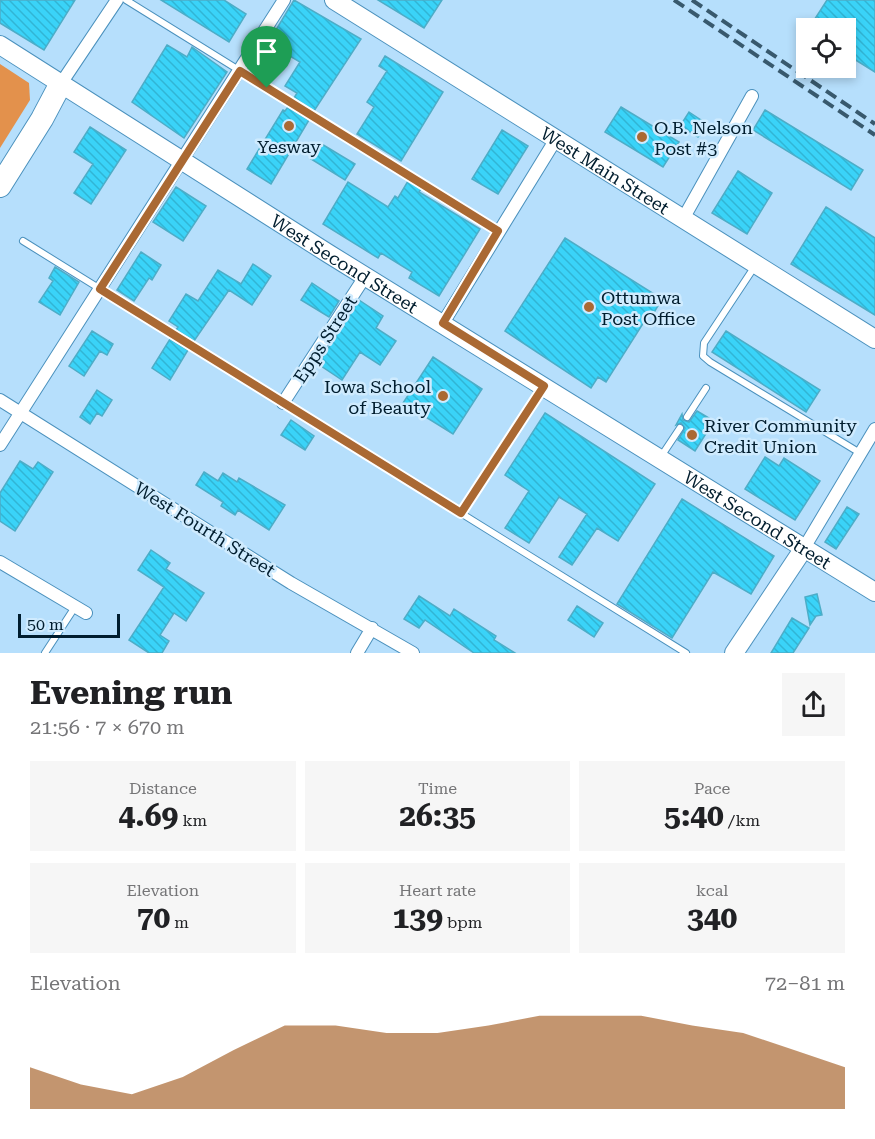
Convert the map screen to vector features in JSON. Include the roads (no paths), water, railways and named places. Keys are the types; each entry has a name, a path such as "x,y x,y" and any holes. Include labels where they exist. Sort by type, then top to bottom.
{"highway":[{"path":"0,162 25,123 60,85"},
{"path":"0,186 42,119 60,85"}],"main road":[{"name":"West Main Street","path":"334,0 875,339"},
{"name":"West Second Street","path":"0,45 60,85 875,592"},
{"path":"734,653 804,548"}],"street":[{"path":"60,85 117,0"},
{"path":"0,445 284,0"},
{"path":"683,219 752,96"},
{"path":"443,323 556,139"},
{"name":"Epps Street","path":"283,403 366,275"},
{"name":"West Fourth Street","path":"0,400 291,583 413,653"},
{"path":"804,548 875,429"},
{"path":"0,562 86,613"},
{"path":"357,653 372,628"}],"lane":[{"path":"126,0 498,231"},
{"path":"23,241 686,653"},
{"path":"756,264 704,344 703,356 860,453"},
{"path":"461,513 544,386"},
{"path":"687,417 706,388"},
{"path":"660,458 680,428"},
{"path":"45,653 75,606"}],"railway":[{"path":"674,0 875,135"},
{"path":"692,0 875,124"}],"place":[{"name":"Yesway","path":"289,126"},
{"name":"O.B. Nelson Post #3","path":"642,137"},
{"name":"Ottumwa Post Office","path":"589,307"},
{"name":"Iowa School of Beauty","path":"443,396"},
{"name":"River Community Credit Union","path":"692,435"}]}
